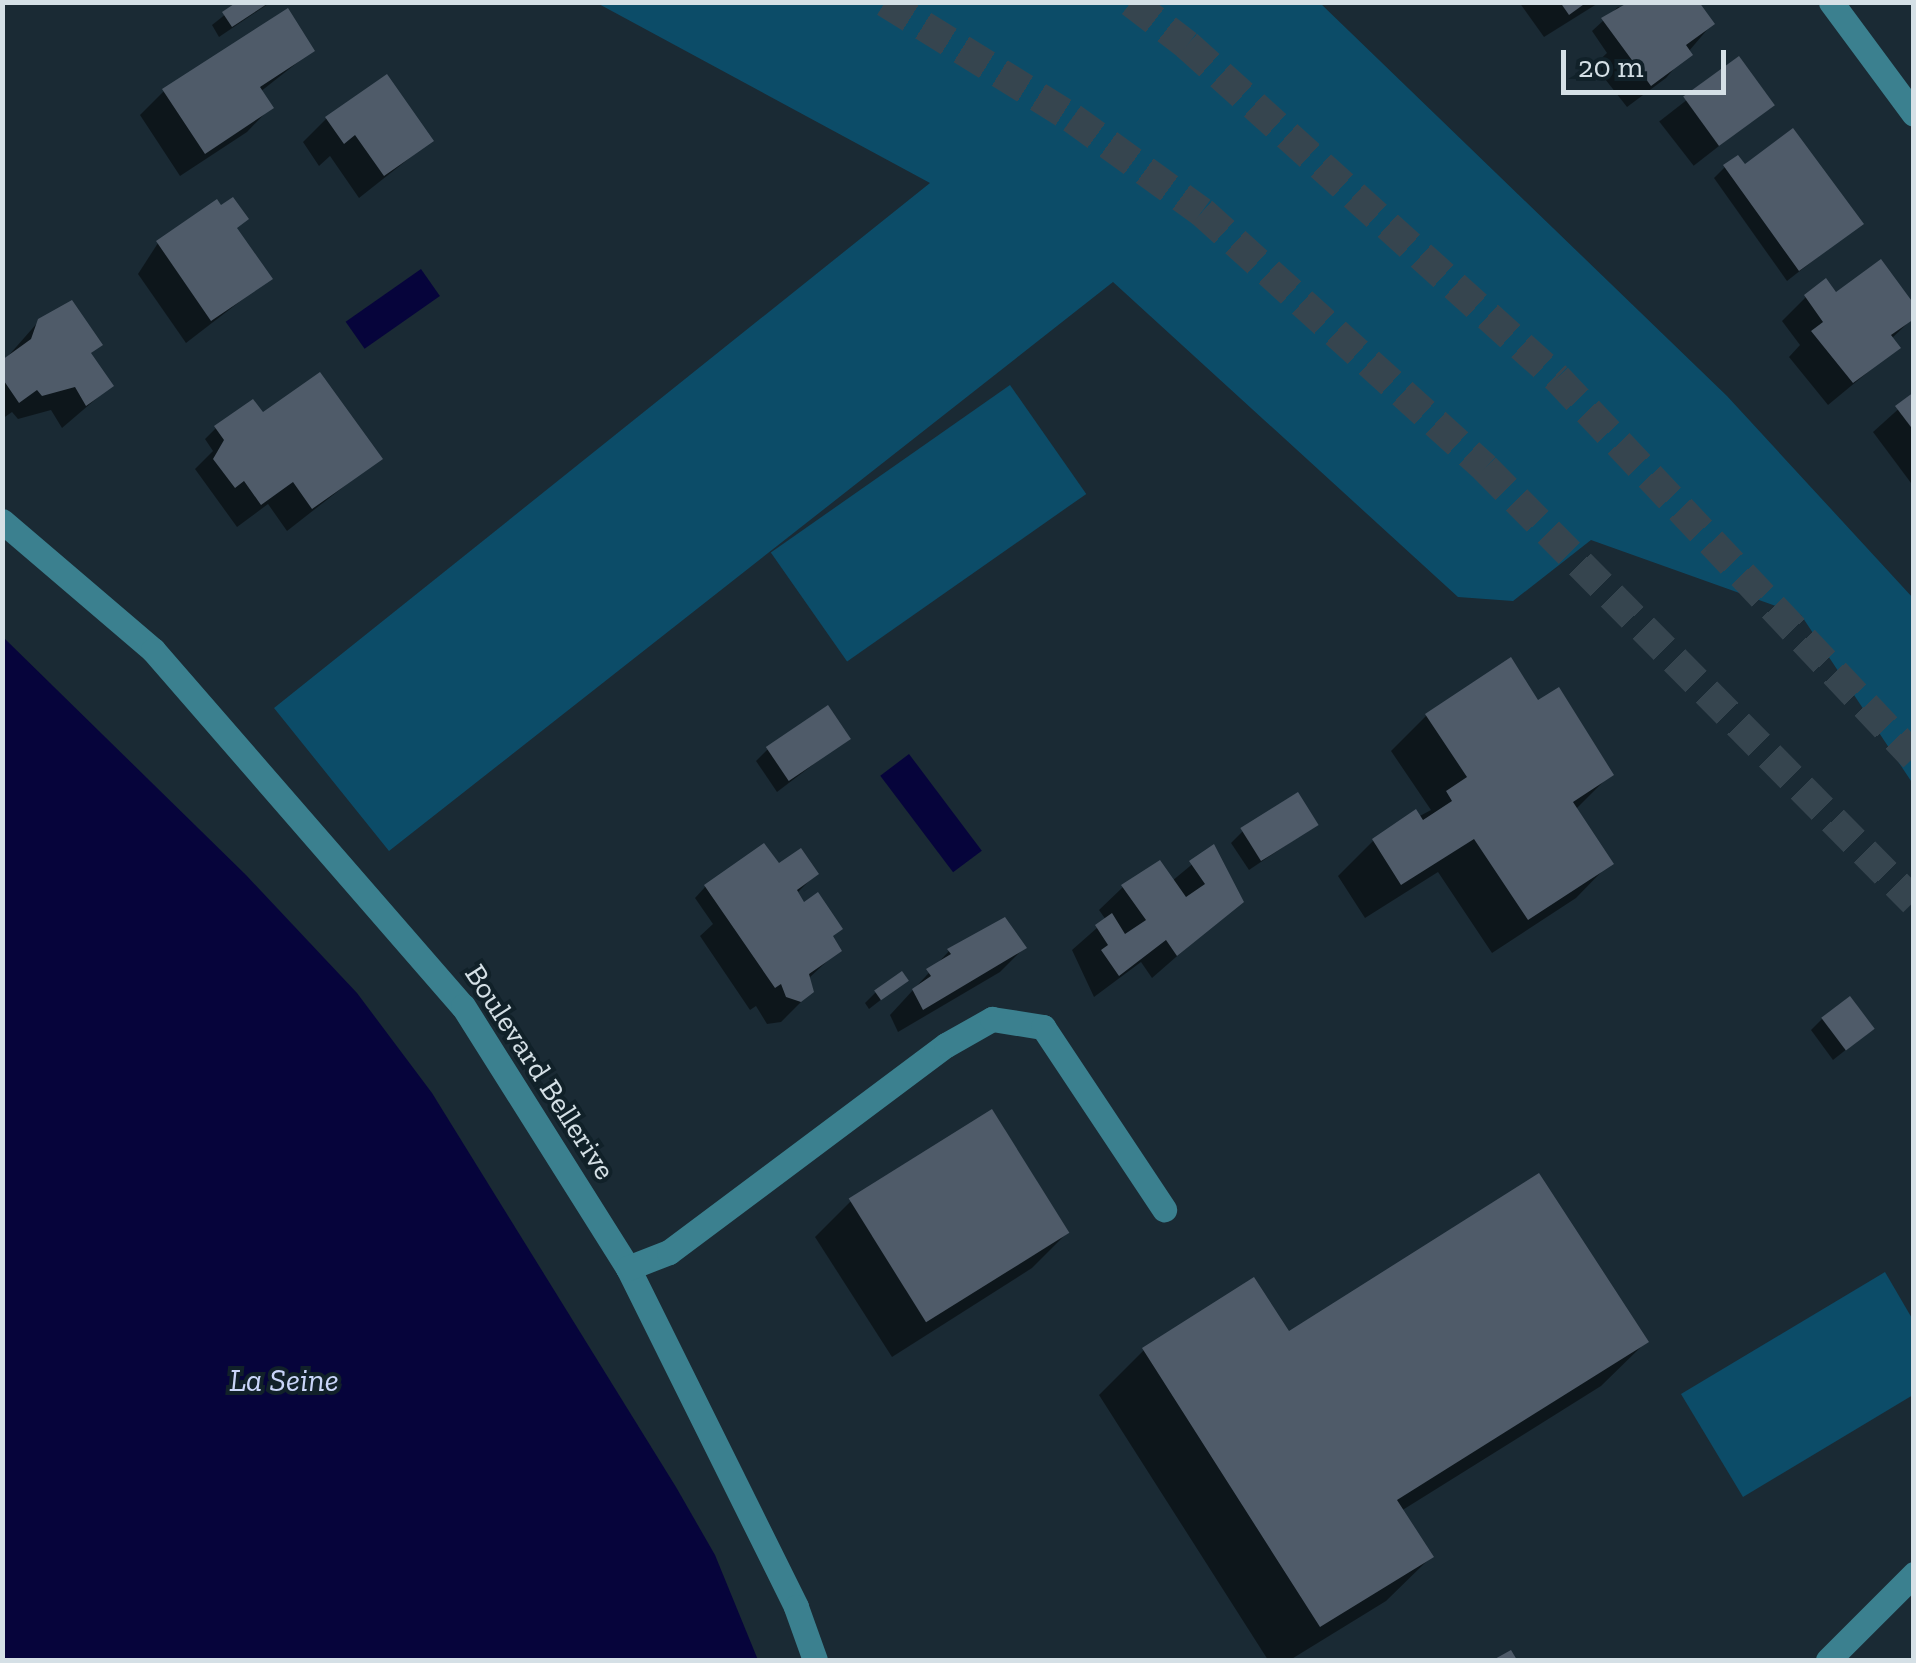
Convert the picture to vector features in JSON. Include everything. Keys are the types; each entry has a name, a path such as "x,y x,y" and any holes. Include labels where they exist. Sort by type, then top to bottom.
{"street":[{"path":"1831,2 1914,114"},
{"name":"Boulevard Bellerive","path":"2,521 154,650 463,1006 628,1268 796,1608 815,1660"},
{"path":"628,1268 669,1252 946,1046 992,1019 1043,1026 1164,1210"},
{"path":"1828,1660 1914,1574"}],"shaded area":[{"path":"597,3 1320,3 1727,396 1913,598 1913,784 1801,615 1591,540 1513,601 1458,597 1113,282 389,851 274,708 930,183"},
{"path":"1010,385 1086,494 847,661 771,552"},
{"path":"1885,1272 1913,1320 1913,1395 1743,1497 1681,1394"}],"water":[{"path":"421,269 440,296 365,349 346,322"},
{"name":"La Seine","path":"3,637 246,875 357,993 432,1093 676,1487 715,1555 758,1660 3,1660"},
{"path":"909,754 982,851 953,872 880,776"}],"building":[{"path":"237,2 270,2 232,27 222,12"},
{"path":"1560,2 1587,2 1569,15"},
{"path":"1629,2 1699,2 1715,24 1686,45 1693,55 1651,86 1601,18"},
{"path":"288,8 315,51 260,87 274,108 205,154 162,89"},
{"path":"1739,56 1775,105 1719,146 1683,97"},
{"path":"387,74 434,141 384,176 355,135 344,144 325,117"},
{"path":"1793,128 1864,224 1799,271 1723,165 1738,155 1745,164"},
{"path":"233,197 249,219 237,228 273,279 211,321 156,241 217,199 221,205"},
{"path":"1881,259 1914,304 1914,319 1891,335 1901,348 1853,383 1811,331 1823,322 1804,295 1826,278 1836,292"},
{"path":"72,300 103,345 91,353 114,386 86,406 75,387 42,396 37,390 19,403 2,378 2,360 31,339 38,319"},
{"path":"320,372 383,459 312,509 293,482 261,505 244,481 235,488 213,459 224,440 214,426 253,399 263,412"},
{"path":"1914,392 1914,431 1895,406"},
{"path":"1511,657 1538,700 1559,687 1614,775 1573,802 1614,864 1528,920 1474,839 1401,885 1372,839 1416,809 1423,820 1452,801 1446,791 1467,777 1425,714"},
{"path":"828,705 851,739 789,781 766,747"},
{"path":"1298,792 1319,825 1261,861 1240,828"},
{"path":"764,843 779,863 801,848 819,874 797,890 804,902 818,892 843,929 833,936 842,951 809,974 814,992 801,1002 786,997 781,984 775,988 704,885"},
{"path":"1214,844 1244,902 1177,956 1166,940 1119,976 1101,950 1108,945 1095,925 1112,913 1125,934 1146,920 1121,885 1160,860 1186,897 1205,884 1189,861"},
{"path":"1005,917 1027,948 923,1010 912,989 931,976 926,969 951,954 947,949"},
{"path":"902,971 909,981 881,1000 874,991"},
{"path":"1850,996 1875,1029 1846,1050 1821,1018"},
{"path":"992,1109 1069,1233 926,1322 849,1199"},
{"path":"1539,1173 1649,1342 1397,1500 1434,1557 1320,1627 1142,1348 1254,1277 1289,1331"},
{"path":"1511,1650 1517,1660 1493,1660"}],"tunnel":[{"path":"885,2 1072,118 1202,212 1485,468 1914,902"},
{"path":"1131,2 1187,45 1557,378 1914,757"}]}
